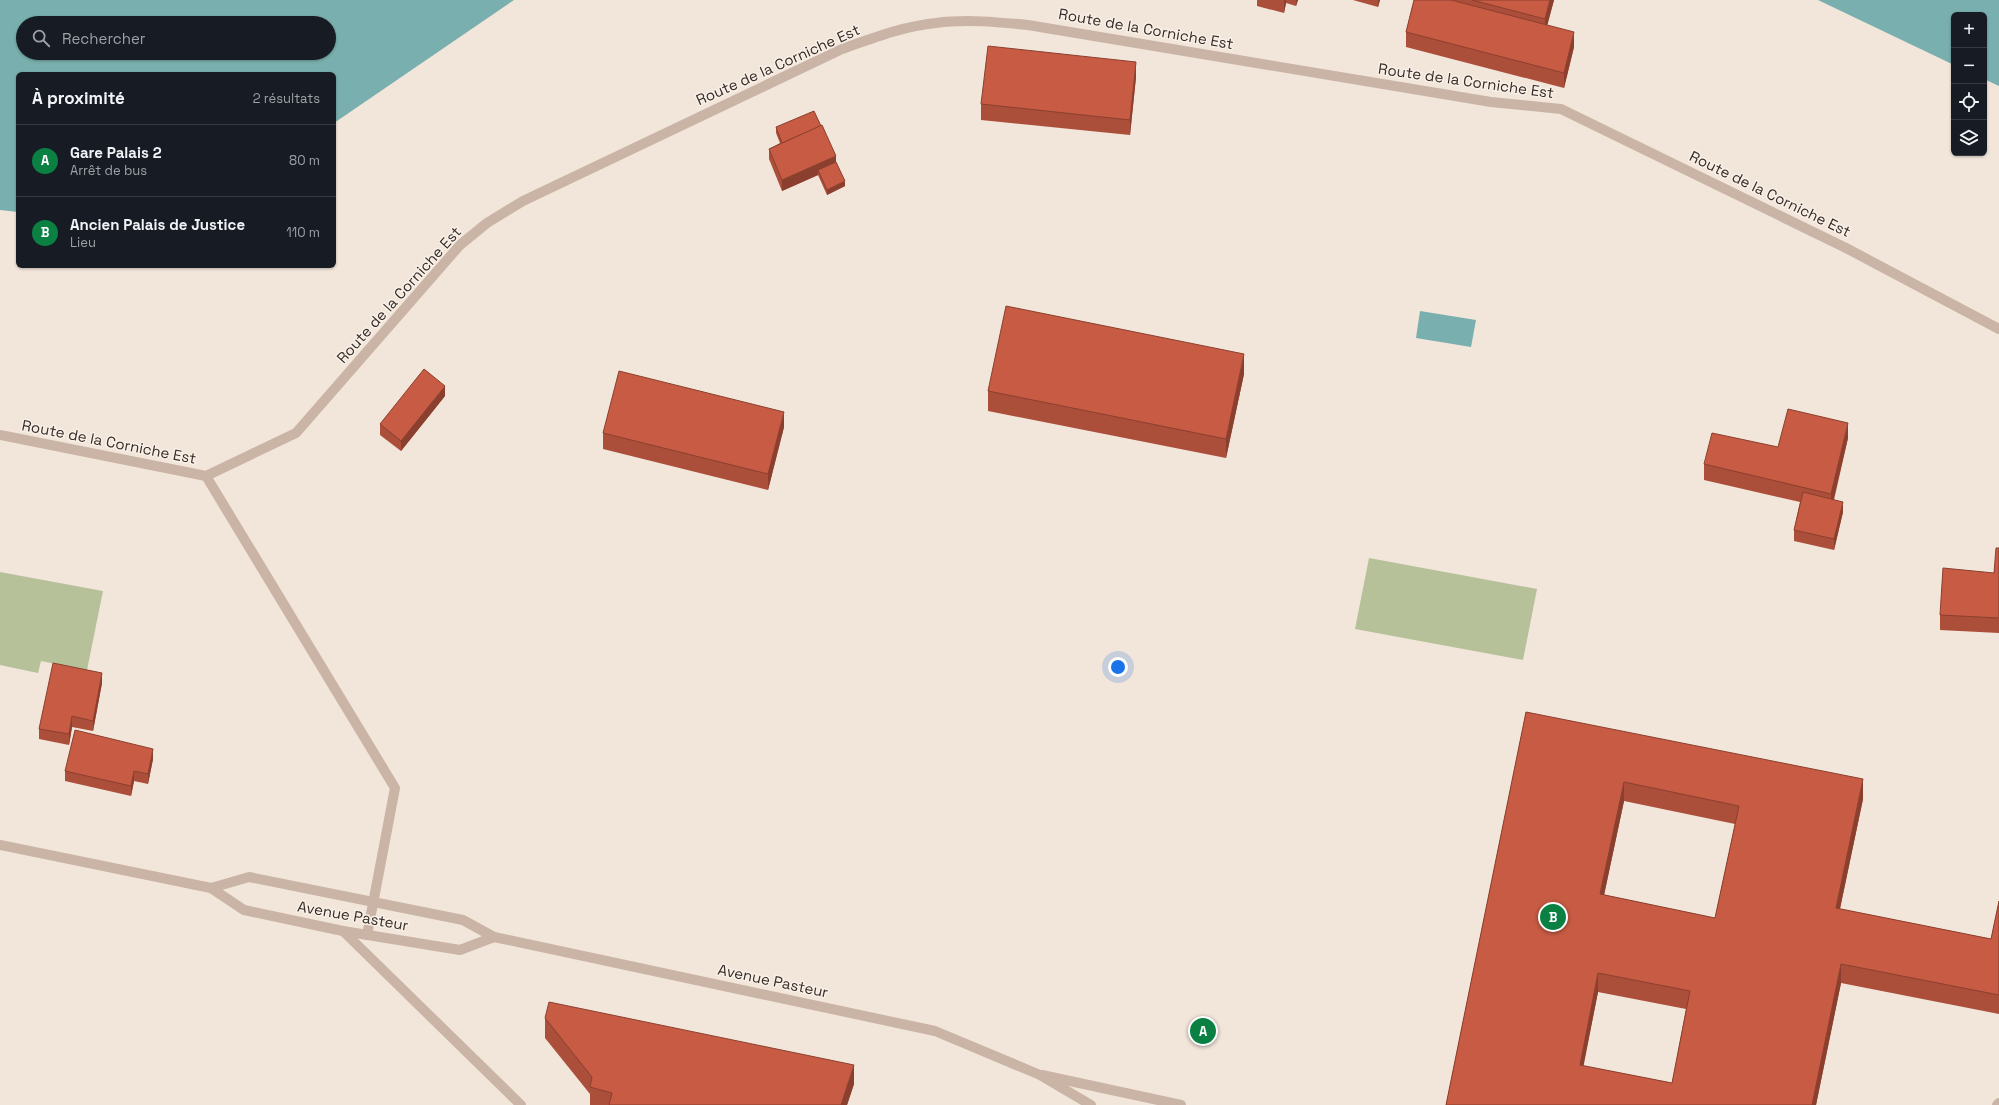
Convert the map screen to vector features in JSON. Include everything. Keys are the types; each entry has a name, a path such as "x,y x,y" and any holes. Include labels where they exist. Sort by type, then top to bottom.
{"street":[{"name":"Route de la Corniche Est","path":"0,435 206,476 296,433 460,245 488,222 523,201 842,49 888,33 936,23 982,21 1028,25 1491,102 1561,109 1846,248 1999,329"},
{"path":"206,476 395,788 372,902 367,935"},
{"name":"Avenue Pasteur","path":"0,845 211,888 244,910 343,931 460,950 494,937"},
{"name":"Avenue Pasteur","path":"211,888 249,877 464,920 494,937 935,1031 1040,1075"},
{"path":"343,931 521,1105"},
{"path":"1040,1075 1092,1105"},
{"path":"1040,1075 1181,1105"}],"green space":[{"path":"1369,558 1537,589 1523,660 1355,629"},
{"path":"0,572 103,591 87,670 41,661 38,673 0,665"}],"water":[{"path":"0,0 514,0 336,122 336,72 16,72 16,212 0,210"},
{"path":"1818,0 1999,0 1999,86 1987,80 1987,12 1951,12 1951,64"},
{"path":"1420,311 1476,320 1471,347 1416,338"}],"building":[{"path":"1414,0 1451,0 1574,32 1564,73 1406,32"},
{"path":"1472,0 1550,0 1545,19"},
{"path":"988,46 1136,62 1130,120 981,104"},
{"path":"814,111 821,126 782,143 776,127"},
{"path":"822,125 836,156 782,180 769,149"},
{"path":"836,162 845,181 827,190 818,170"},
{"path":"1006,306 1244,354 1226,439 988,391"},
{"path":"424,369 445,386 401,441 380,424"},
{"path":"619,371 784,412 768,474 603,433"},
{"path":"1788,409 1848,423 1831,494 1704,464 1712,433 1778,447"},
{"path":"1803,492 1843,502 1834,539 1794,530"},
{"path":"1996,548 1999,548 1999,618 1940,615 1943,568 1994,573"},
{"path":"53,663 102,673 93,721 72,716 69,734 39,729"},
{"path":"1526,712 1863,779 1836,908 1991,939 1999,901 1999,995 1841,964 1812,1105 1446,1105","holes":["1624,782 1739,806 1715,918 1600,894","1598,973 1690,991 1672,1083 1580,1065"]},
{"path":"75,730 153,749 148,774 134,771 131,786 65,771"},
{"path":"549,1002 854,1065 841,1105 609,1105 612,1093 590,1087 592,1077 545,1018"}],"place":[{"name":"Ancien Palais de Justice","path":"1553,917"},
{"name":"Gare Palais 2","path":"1203,1031"}]}
